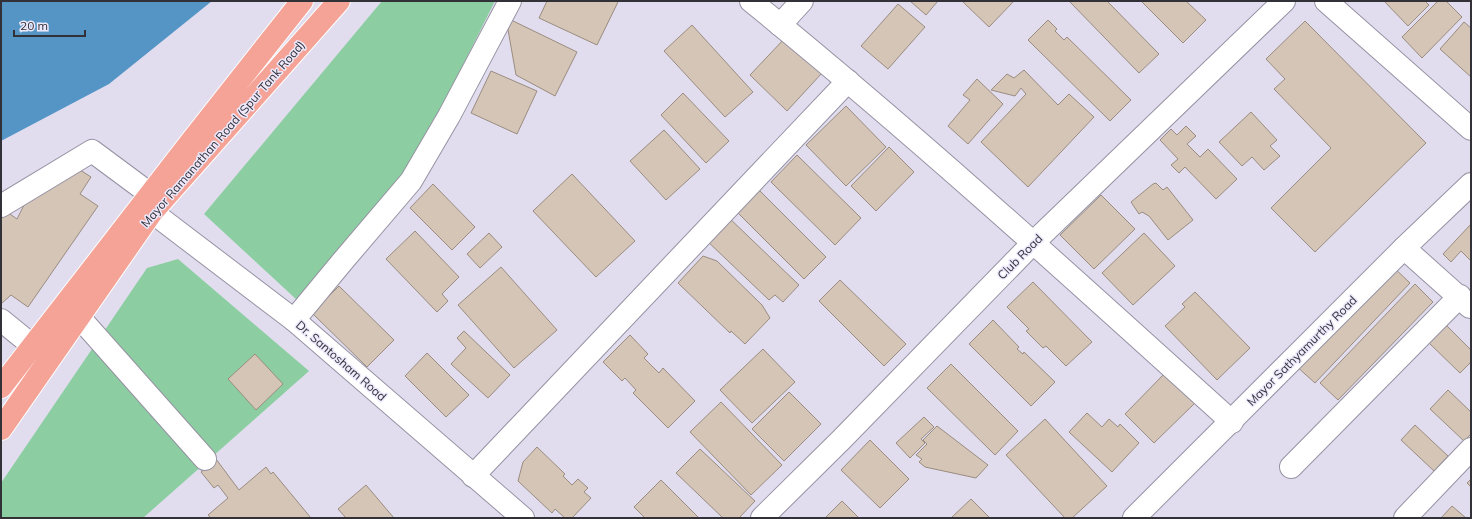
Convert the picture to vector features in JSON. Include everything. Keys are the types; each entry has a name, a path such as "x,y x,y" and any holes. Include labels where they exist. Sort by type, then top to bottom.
{"main road":[{"name":"Mayor Ramanathan Road (Spur Tank Road)","path":"1,387 151,203 302,1"},
{"name":"Mayor Ramanathan Road (Spur Tank Road)","path":"1,429 79,317 151,203 339,1"}],"street":[{"path":"294,320 412,181 449,116 510,1"},
{"path":"751,1 848,81 1033,243 1232,422"},
{"path":"780,25 802,1"},
{"name":"Club Road","path":"762,518 842,439 1033,243 1284,1"},
{"path":"1326,1 1471,129"},
{"path":"473,476 848,81"},
{"name":"Dr. Santosham Road","path":"1,206 92,151 151,203 294,320 523,518"},
{"name":"Mayor Sathyamurthy Road","path":"1134,518 1156,509 1232,422 1404,248 1471,184"},
{"path":"1291,468 1466,302 1404,248"},
{"path":"79,317 205,459"},
{"path":"1,320 33,346"},
{"path":"1405,518 1471,449"}],"green space":[{"path":"382,1 495,1 400,191 297,300 204,214"},
{"path":"178,259 309,371 143,518 1,518 1,483 147,268"}],"water":[{"path":"1,1 212,1 109,84 1,141"}],"building":[{"path":"547,1 618,2 597,45 539,18"},
{"path":"910,1 938,1 926,15"},
{"path":"962,1 1014,1 989,27"},
{"path":"1069,1 1107,1 1159,54 1139,73"},
{"path":"1141,1 1186,1 1206,20 1183,43"},
{"path":"1384,1 1425,1 1429,5 1408,26"},
{"path":"1438,1 1446,1 1462,17 1422,58 1402,37"},
{"path":"898,4 925,27 888,69 861,46"},
{"path":"509,19 577,52 555,96 516,75 507,24"},
{"path":"1048,20 1057,29 1055,31 1064,40 1067,37 1131,100 1110,121 1028,40"},
{"path":"1305,21 1426,143 1315,252 1271,208 1331,148 1274,89 1285,79 1266,59"},
{"path":"1464,22 1471,28 1471,77 1440,49"},
{"path":"692,25 753,92 725,117 664,51"},
{"path":"785,38 822,73 787,111 750,75"},
{"path":"1024,70 1058,105 1069,94 1094,117 1028,187 981,142 1026,94 1021,88 1015,96 991,90 1007,74 1014,78"},
{"path":"491,71 537,91 517,134 471,113"},
{"path":"977,79 1003,104 968,144 948,126 970,100 963,95"},
{"path":"683,93 729,141 706,163 661,115"},
{"path":"846,106 886,147 846,186 806,145"},
{"path":"1251,112 1277,140 1270,146 1280,156 1264,170 1252,157 1242,166 1219,142"},
{"path":"1186,126 1196,136 1187,144 1200,157 1208,149 1237,179 1216,199 1185,167 1179,173 1171,165 1178,159 1160,140 1171,129 1177,135"},
{"path":"664,130 700,169 666,200 630,161"},
{"path":"889,147 914,172 876,211 851,186"},
{"path":"797,155 861,218 835,245 771,182"},
{"path":"77,168 91,177 80,194 98,206 28,307 11,295 1,304 1,219 7,212 17,219 28,197"},
{"path":"572,174 635,241 596,277 533,211"},
{"path":"1156,183 1163,190 1167,187 1193,220 1168,240 1149,216 1142,212 1139,214 1131,202"},
{"path":"433,184 475,227 452,250 410,208"},
{"path":"757,188 826,257 804,279 735,210"},
{"path":"1101,195 1135,229 1094,269 1060,235"},
{"path":"726,215 799,285 783,302 775,295 769,300 704,238"},
{"path":"1471,224 1471,261 1461,251 1451,262 1443,254"},
{"path":"415,231 459,277 442,294 448,301 437,312 386,259"},
{"path":"489,233 502,247 480,268 467,254"},
{"path":"1144,233 1175,266 1133,305 1102,273"},
{"path":"703,256 717,261 762,305 770,318 745,344 731,331 730,333 678,283"},
{"path":"1390,264 1410,283 1315,383 1295,365"},
{"path":"501,267 557,330 514,368 458,305"},
{"path":"840,280 906,344 884,366 819,301"},
{"path":"1033,282 1092,342 1066,366 1046,346 1043,348 1026,331 1029,329 1007,307"},
{"path":"1415,284 1433,302 1338,400 1320,383"},
{"path":"339,286 394,340 367,367 312,313"},
{"path":"1195,292 1250,348 1217,380 1165,326 1185,307 1182,304"},
{"path":"993,320 1019,347 1017,349 1023,354 1024,352 1055,382 1031,406 969,344"},
{"path":"1446,325 1471,350 1471,362 1460,373 1428,342"},
{"path":"464,331 510,375 488,398 451,364 466,348 457,338"},
{"path":"630,335 648,354 644,358 659,373 663,368 695,401 668,428 633,393 636,390 625,378 622,381 603,362"},
{"path":"763,349 795,382 752,423 720,390"},
{"path":"427,353 469,395 446,417 405,376"},
{"path":"255,354 283,384 256,410 228,379"},
{"path":"951,364 1018,431 995,455 927,388"},
{"path":"1166,372 1196,402 1154,443 1125,414"},
{"path":"1448,390 1471,412 1471,434 1464,441 1430,409"},
{"path":"789,392 821,424 784,461 752,429"},
{"path":"721,402 782,465 751,495 690,432"},
{"path":"1087,413 1102,427 1109,419 1118,427 1120,424 1139,443 1112,472 1069,432"},
{"path":"924,417 934,427 921,439 925,443 910,458 896,443"},
{"path":"1045,419 1107,486 1072,518 1065,518 1006,455"},
{"path":"1415,425 1448,456 1434,471 1401,440"},
{"path":"937,426 988,465 976,478 925,467 919,462 922,459 916,455 927,444 923,440"},
{"path":"870,440 909,479 880,508 841,470"},
{"path":"537,447 565,474 563,476 572,485 578,479 588,488 584,492 591,498 572,518 565,518 555,509 552,513 518,481 523,462"},
{"path":"700,449 755,501 739,518 723,518 676,473"},
{"path":"216,459 239,490 266,467 271,474 273,472 311,518 211,518 208,515 228,498 218,485 214,488 201,472"},
{"path":"1471,479 1471,487 1467,483"},
{"path":"661,480 699,518 645,518 634,507"},
{"path":"366,485 394,518 346,518 338,509"},
{"path":"971,499 990,518 951,518"},
{"path":"842,501 859,518 825,518"},
{"path":"1452,506 1466,518 1441,518"}]}
